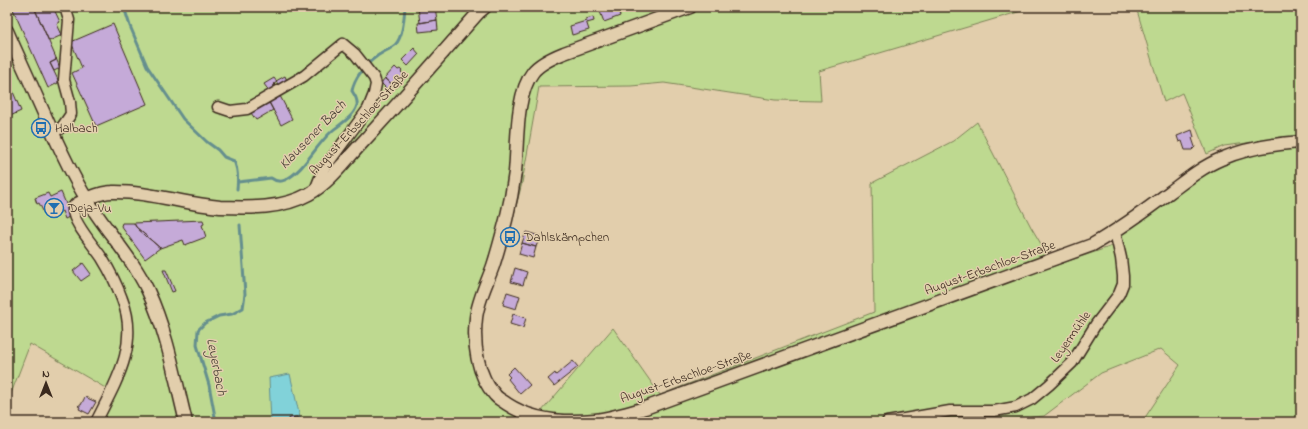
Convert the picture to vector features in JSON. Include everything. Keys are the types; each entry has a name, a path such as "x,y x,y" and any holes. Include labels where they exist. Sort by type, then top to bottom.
{"main road":[{"name":"August-Erbschloe-Straße","path":"86,199 111,192 126,192 200,205 257,207 272,206 290,202 309,194 326,182 485,7"},
{"name":"August-Erbschloe-Straße","path":"690,7 564,53 549,60 533,71 526,86 520,103 515,172 508,213 476,316 475,338 478,362 486,384 496,396 524,414 538,418 564,421 595,420 645,408 1092,245 1115,232 1199,171 1220,159 1242,151 1267,145 1301,142"},
{"path":"7,31 66,161 86,199 132,263 148,291 164,336 186,422"}],"street":[{"path":"53,133 62,127 71,114 70,102 64,80 68,20 65,7"},
{"path":"218,107 230,111 247,109 304,76 343,44 371,73 376,84 368,109 323,170 315,190"},
{"path":"86,199 74,206 75,221 102,258 122,300 129,324 127,352 124,363 96,422"},
{"name":"Leyermühle","path":"887,422 950,411 994,411 1016,407 1032,399 1049,385 1072,363 1096,324 1118,294 1124,276 1115,232"}],"green space":[{"path":"7,7 1035,7 819,71 821,101 775,100 664,83 631,86 539,87 522,183 509,234 482,313 480,333 482,350 487,369 493,383 504,394 521,406 541,412 613,328 660,395 874,312 872,183 953,141 977,122 1031,227 1054,266 1121,243 1120,236 1180,190 1228,162 1267,151 1301,147 1301,422 1142,422 1180,365 1161,349 1101,373 1044,416 1005,420 1005,422 101,422 114,393 30,344 7,404"},
{"path":"1136,7 1301,7 1301,136 1224,146 1207,154 1182,93 1164,102"}],"water":[{"path":"290,374 301,422 271,422 269,378"}],"building":[{"path":"12,7 34,7 56,58 56,60 50,63 58,83 48,88"},
{"path":"34,7 53,7 60,22 57,24 62,35 49,41"},
{"path":"418,7 435,7 437,20 420,23"},
{"path":"604,7 617,7 620,16 604,22 599,9"},
{"path":"593,17 594,21 587,23 586,19"},
{"path":"437,20 438,30 419,32 418,23"},
{"path":"586,21 589,30 572,35 570,26"},
{"path":"113,24 147,104 96,126 72,73 82,68 71,42"},
{"path":"414,48 419,54 408,66 402,60"},
{"path":"56,58 60,68 54,71 50,63 56,60"},
{"path":"395,67 398,70 400,69 406,77 396,88 385,78"},
{"path":"285,76 288,83 280,88 276,81"},
{"path":"274,78 277,82 273,86 274,88 269,91 264,84"},
{"path":"385,78 392,84 388,90 381,83"},
{"path":"11,87 21,111 8,117 7,89"},
{"path":"279,94 292,119 281,125 268,100"},
{"path":"268,101 273,110 256,120 251,113"},
{"path":"1192,130 1194,137 1192,138 1195,147 1192,150 1185,150 1182,141 1179,142 1177,136"},
{"name":"Deja-Vu","path":"61,192 71,216 65,219 62,211 50,216 48,212 44,213 39,203 37,204 35,198 48,193 50,197"},
{"path":"203,220 204,224 202,225 206,237 185,245 183,240 160,248 136,227 134,223"},
{"path":"122,223 134,223 136,227 160,248 145,259 121,226"},
{"path":"526,232 540,236 536,247 522,243"},
{"path":"522,243 536,247 533,258 519,254"},
{"path":"83,263 91,274 81,281 73,271"},
{"path":"515,268 527,272 523,285 511,282"},
{"path":"163,270 166,270 175,291 172,292"},
{"path":"507,292 520,296 516,309 503,305"},
{"path":"513,314 526,318 523,328 510,324"},
{"path":"573,361 578,367 554,386 548,379 555,373 556,375"},
{"path":"514,367 530,385 520,394 508,379 510,377 507,374"},
{"path":"85,397 96,402 89,414 79,409 80,407 78,406 81,405"},
{"path":"297,417 298,422 290,422 289,418"}],"waterway":[{"name":"Leyerbach","path":"124,7 130,26 147,66 183,119 224,157 234,161 238,182 237,189"},
{"name":"Klausener Bach","path":"238,182 271,178 281,181 292,176 326,137 350,117 357,105 357,99 352,91 355,81 368,63 378,55 393,47 398,42 403,27 405,7"},
{"name":"Leyerbach","path":"216,422 209,385 197,345 198,330 205,323 219,316 232,314 243,308 245,294 240,225"}],"place":[{"name":"Halbach","path":"41,128"},
{"name":"Deja-Vu","path":"54,208"},
{"name":"Dahlskämpchen","path":"510,237"}]}
